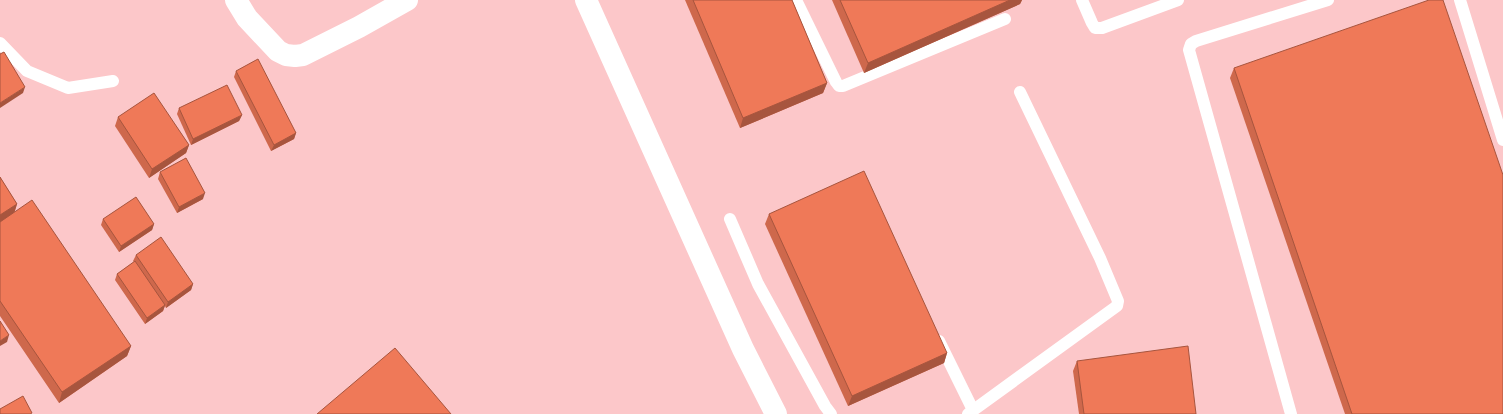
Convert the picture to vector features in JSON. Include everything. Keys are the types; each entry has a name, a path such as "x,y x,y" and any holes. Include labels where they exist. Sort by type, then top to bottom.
{"street":[{"path":"236,0 247,18 278,51 286,55 294,56 303,55 359,27 407,0"},
{"path":"586,0 743,349 776,414"}],"lane":[{"path":"796,0 839,86 843,86 1005,19"},
{"path":"1082,0 1095,28 1102,28 1178,0"},
{"path":"1291,414 1189,50 1192,44 1196,41 1328,0"},
{"path":"1460,0 1503,140"},
{"path":"0,42 27,71 68,88 113,80"},
{"path":"935,332 970,412 1117,306 1117,296 1100,258 1020,92"},
{"path":"730,219 758,284 824,406 831,414"}],"shaded area":[{"path":"0,0 1503,0 1503,414 0,414"}],"building":[{"path":"693,0 792,0 827,83 743,118"},
{"path":"840,0 1010,0 868,63"},
{"path":"1429,0 1443,0 1503,175 1503,414 1352,414 1234,68"},
{"path":"4,52 25,87 0,103 0,54"},
{"path":"258,59 296,133 274,145 236,71"},
{"path":"227,85 242,115 193,139 179,108"},
{"path":"154,93 189,145 152,169 118,117"},
{"path":"186,158 205,193 179,207 160,172"},
{"path":"864,171 947,353 852,396 769,214"},
{"path":"0,177 17,204 0,215"},
{"path":"136,197 154,224 121,246 103,219"},
{"path":"32,200 131,346 62,392 0,301 0,222"},
{"path":"161,237 193,284 168,302 136,255"},
{"path":"135,261 165,305 147,318 117,274"},
{"path":"0,321 9,335 0,341"},
{"path":"1188,346 1196,414 1084,414 1077,361"},
{"path":"395,348 451,414 317,414"},
{"path":"23,396 32,413 0,414 0,409"}]}
